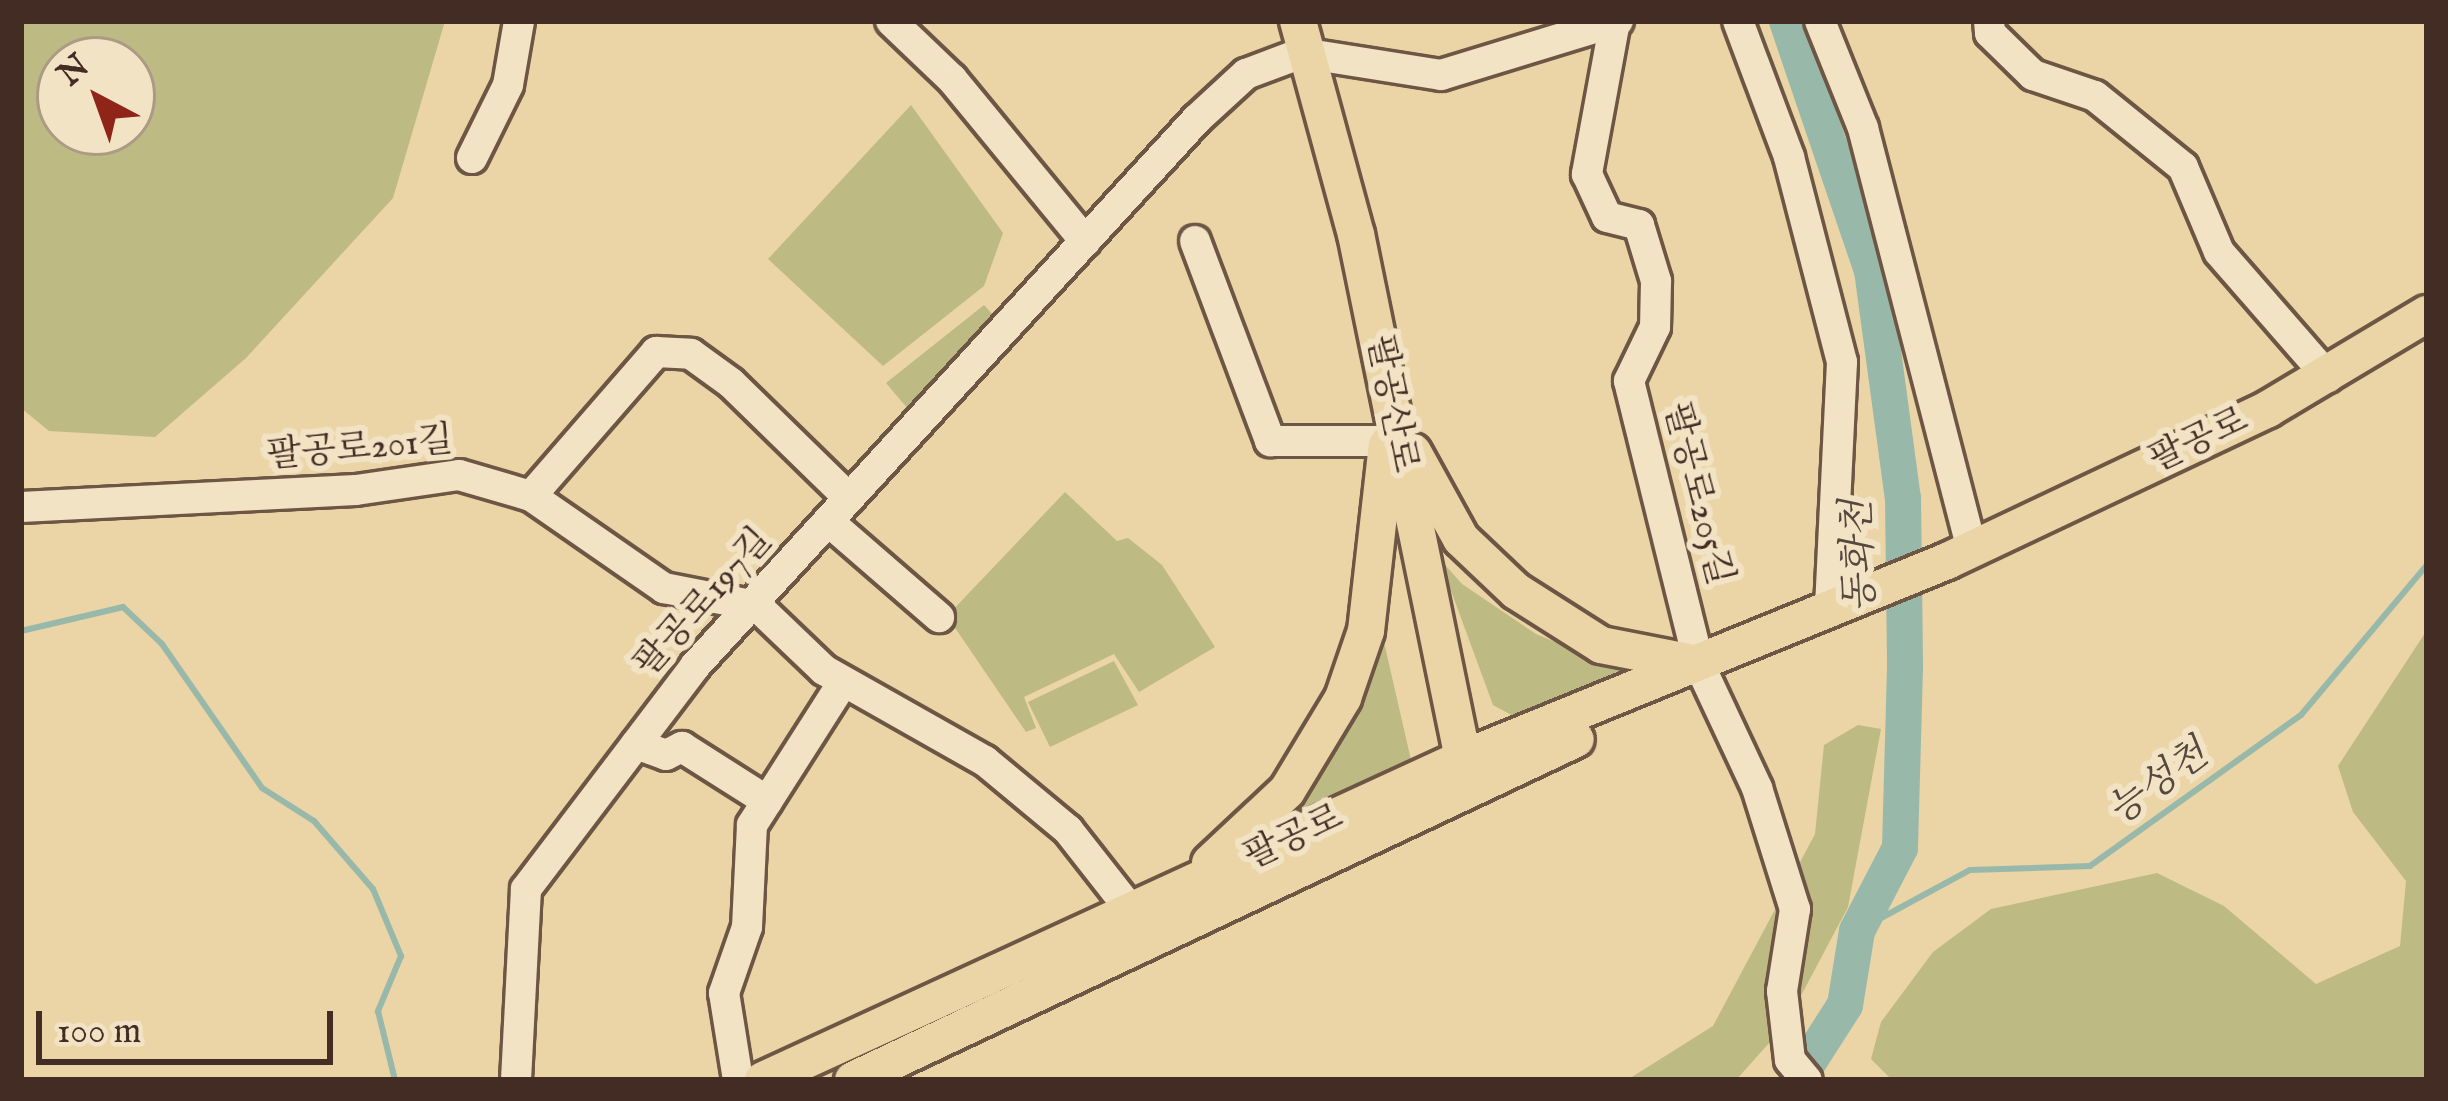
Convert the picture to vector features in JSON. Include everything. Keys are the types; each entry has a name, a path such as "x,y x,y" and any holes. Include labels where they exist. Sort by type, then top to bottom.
{"main road":[{"name":"팔공산로","path":"1300,37 1356,233 1390,426 1464,773"},
{"name":"팔공로","path":"764,1080 1133,913 1703,672 1830,609 1960,556 2328,377 2427,314"},
{"path":"1390,426 1461,539 1486,567 1601,644 1703,672"},
{"path":"1133,913 1221,856 1286,791 1316,748 1366,631 1390,426"},
{"name":"팔공로","path":"854,1080 1464,773"}],"street":[{"path":"472,158 508,85 519,21"},
{"path":"891,21 952,79 1085,241"},
{"path":"1300,37 1441,75 1616,21"},
{"name":"팔공로205길","path":"1616,21 1587,174 1607,217 1639,225 1656,281 1655,327 1629,381 1703,672"},
{"path":"1738,21 1789,158 1842,362 1830,609"},
{"path":"1820,21 1863,128 1960,556"},
{"path":"1989,21 1990,33 2033,76 2095,96 2183,167 2219,252 2328,377"},
{"name":"팔공로197길","path":"516,1080 526,889 694,666 758,606 839,509 1085,241 1246,74 1300,37"},
{"path":"1195,241 1270,441 1390,426"},
{"path":"531,496 656,352 691,354 731,383 939,617"},
{"name":"팔공로201길","path":"21,507 356,490 459,475 531,496 664,588 758,606"},
{"path":"758,606 843,682 985,760 1068,830 1133,913"},
{"path":"1703,672 1756,788 1795,909 1782,991 1790,1060 1807,1080"},
{"path":"738,1080 724,993 747,927 752,825 843,682"},
{"path":"636,744 666,755 682,747 767,801"}],"shaded area":[{"path":"21,21 445,21 393,198 246,358 155,437 49,431 21,408"},
{"path":"911,105 1003,233 984,286 883,366 768,259"},
{"path":"984,305 994,316 908,409 886,383"},
{"path":"1065,492 1117,541 1128,538 1162,565 1215,647 1139,692 1114,654 1024,697 1036,728 1026,732 947,616"},
{"path":"1439,558 1462,584 1536,634 1635,675 1515,717 1493,705"},
{"path":"1381,629 1411,760 1268,837 1331,759 1355,664"},
{"path":"2427,630 2427,1080 1892,1080 1871,1059 1881,1022 1933,952 1991,909 2157,873 2224,906 2316,984 2400,946 2406,881 2353,812 2338,766"},
{"path":"1114,661 1138,705 1050,747 1028,702"},
{"path":"1858,725 1881,729 1848,907 1786,1024 1736,1080 1627,1080 1713,1026 1815,834 1824,745"}],"waterway":[{"name":"동화천","path":"1787,21 1872,270 1903,498 1905,668 1900,848 1857,931 1845,1005 1797,1080"},
{"name":"능성천","path":"1857,931 1970,870 2090,866 2301,715 2427,565"},
{"path":"21,631 123,607 162,644 262,788 314,821 373,889 401,956 378,1011 395,1080"}]}
